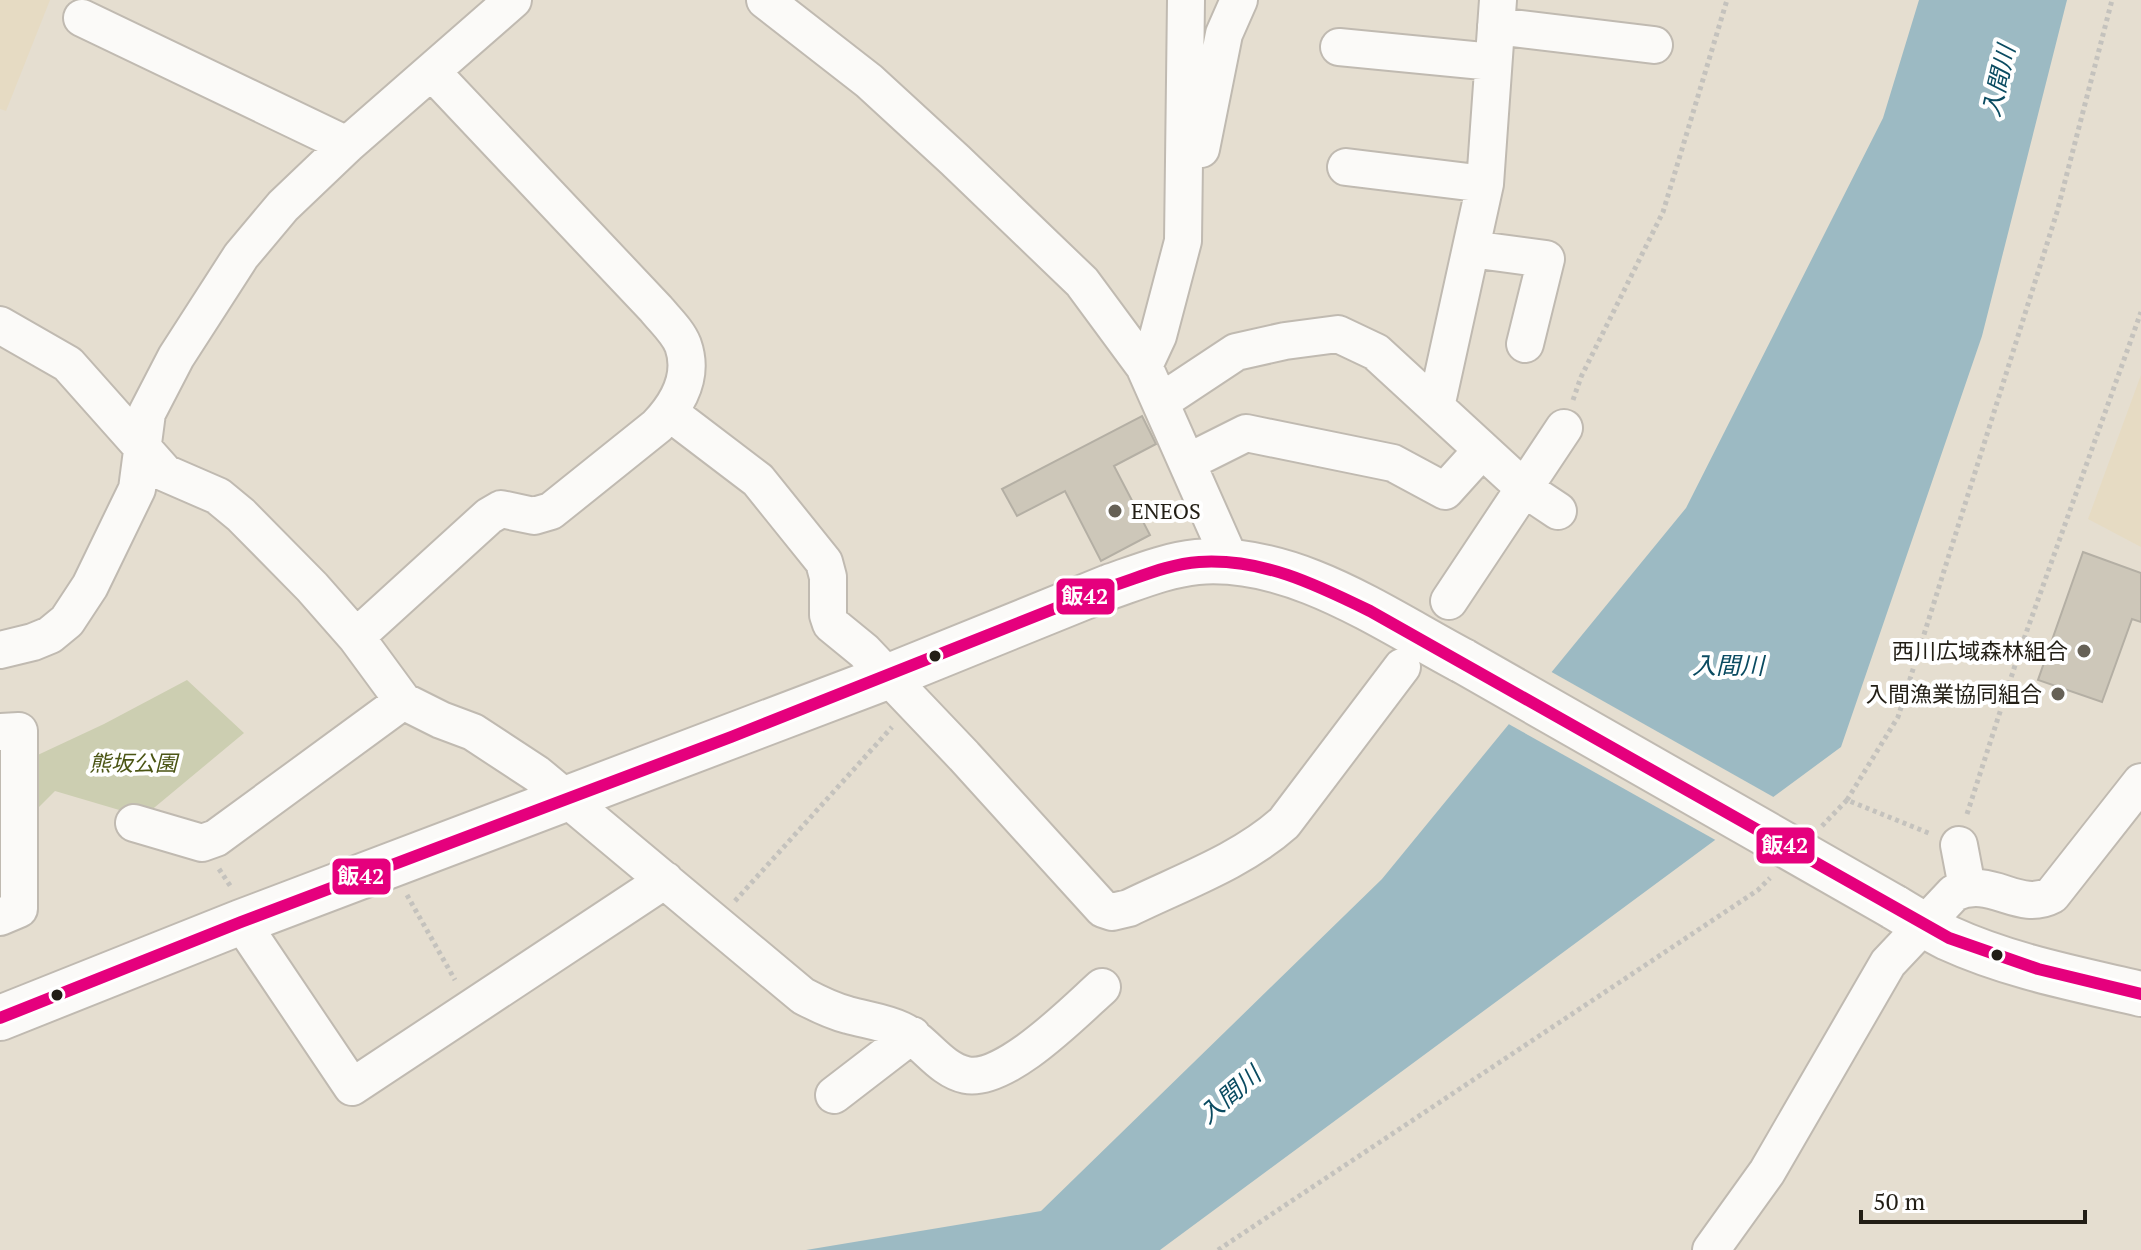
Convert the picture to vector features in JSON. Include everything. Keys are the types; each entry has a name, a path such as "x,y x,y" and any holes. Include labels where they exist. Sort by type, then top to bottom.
{"main road":[{"path":"0,1018 246,920 565,800 900,690 1109,587 1167,568 1197,562 1231,562 1274,569 1311,582 1463,661 1949,938 2026,965 2141,994"}],"street":[{"path":"0,650 50,635 67,621 90,586 137,489 147,413 208,304 241,256 283,206 347,145 513,0"},
{"path":"765,0 869,81 1082,282 1144,366 1231,562"},
{"path":"1183,241 1186,0"},
{"path":"1144,366 1158,336 1183,241 1224,34 1239,0"},
{"path":"1436,407 1485,184 1497,13 1654,45"},
{"path":"82,18 347,145"},
{"path":"1339,47 1493,62"},
{"path":"356,637 489,516 501,509 534,516 551,511 657,426 670,413 683,391 687,364 682,343 656,309 432,72"},
{"path":"1346,167 1485,184"},
{"path":"1471,249 1546,259 1525,344"},
{"path":"1162,401 1236,352 1285,341 1341,319 1525,489 1558,511"},
{"path":"0,325 68,364 165,473 218,496 241,515 356,637 403,701 473,732 537,774 803,996 826,1009 888,1024 912,1035 936,1060 966,1075 992,1074 1039,1043 1102,987"},
{"path":"670,413 758,480 824,562 831,624 864,651 1103,909 1112,912 1129,908 1241,855 1265,839 1284,823 1402,667"},
{"path":"1449,601 1564,428"},
{"path":"1188,462 1246,433 1393,463 1445,491 1482,450"},
{"path":"134,823 202,843 216,838 403,701"},
{"path":"0,732 19,731 8,851 19,909 0,917"},
{"path":"1711,1250 1767,1172 1888,963 1909,916 1967,887 1982,887 2022,900 2040,901 2052,895 2141,782"},
{"path":"1959,845 1967,887"},
{"path":"246,920 352,1087 665,880"},
{"path":"834,1095 912,1035"}],"path":[{"path":"1564,428 1581,377 1663,212 1727,0"},
{"path":"1814,834 1847,800 1898,717 2057,212 2112,0"},
{"path":"1847,800 1959,845 2020,650 2141,312"},
{"path":"715,923 900,690"},
{"path":"202,843 246,920"},
{"path":"391,866 471,1009"},
{"path":"1218,1250 1758,890 1780,868"}],"shaded area":[{"path":"0,0 50,0 6,111 0,109"},
{"path":"2141,375 2141,547 2088,519"}],"green space":[{"name":"熊坂公園","path":"187,680 244,733 143,817 55,791 30,816 27,760"}],"water":[{"name":"入間川","path":"1919,0 2067,0 1982,336 1841,747 1160,1250 806,1250 1041,1211 1382,879 1686,508 1883,118"}],"pier":[{"path":"1548,670 1777,799 1719,842 1505,722"}],"building":[{"path":"1142,416 1156,444 1114,466 1150,535 1101,561 1065,491 1017,516 1002,489"},
{"name":"西川広域森林組合","path":"2083,552 2141,573 2141,622 2132,619 2102,702 2038,680"}],"transit line":[{"name":"飯42","path":"0,1018 241,922 731,737 1109,587 1165,568 1199,562 1245,564 1288,575 1370,611 1949,938 2038,969 2141,994"}],"place":[{"name":"ENEOS","path":"1115,511"},
{"name":"西川広域森林組合","path":"2084,651"},
{"name":"入間漁業協同組合","path":"2058,694"}]}
